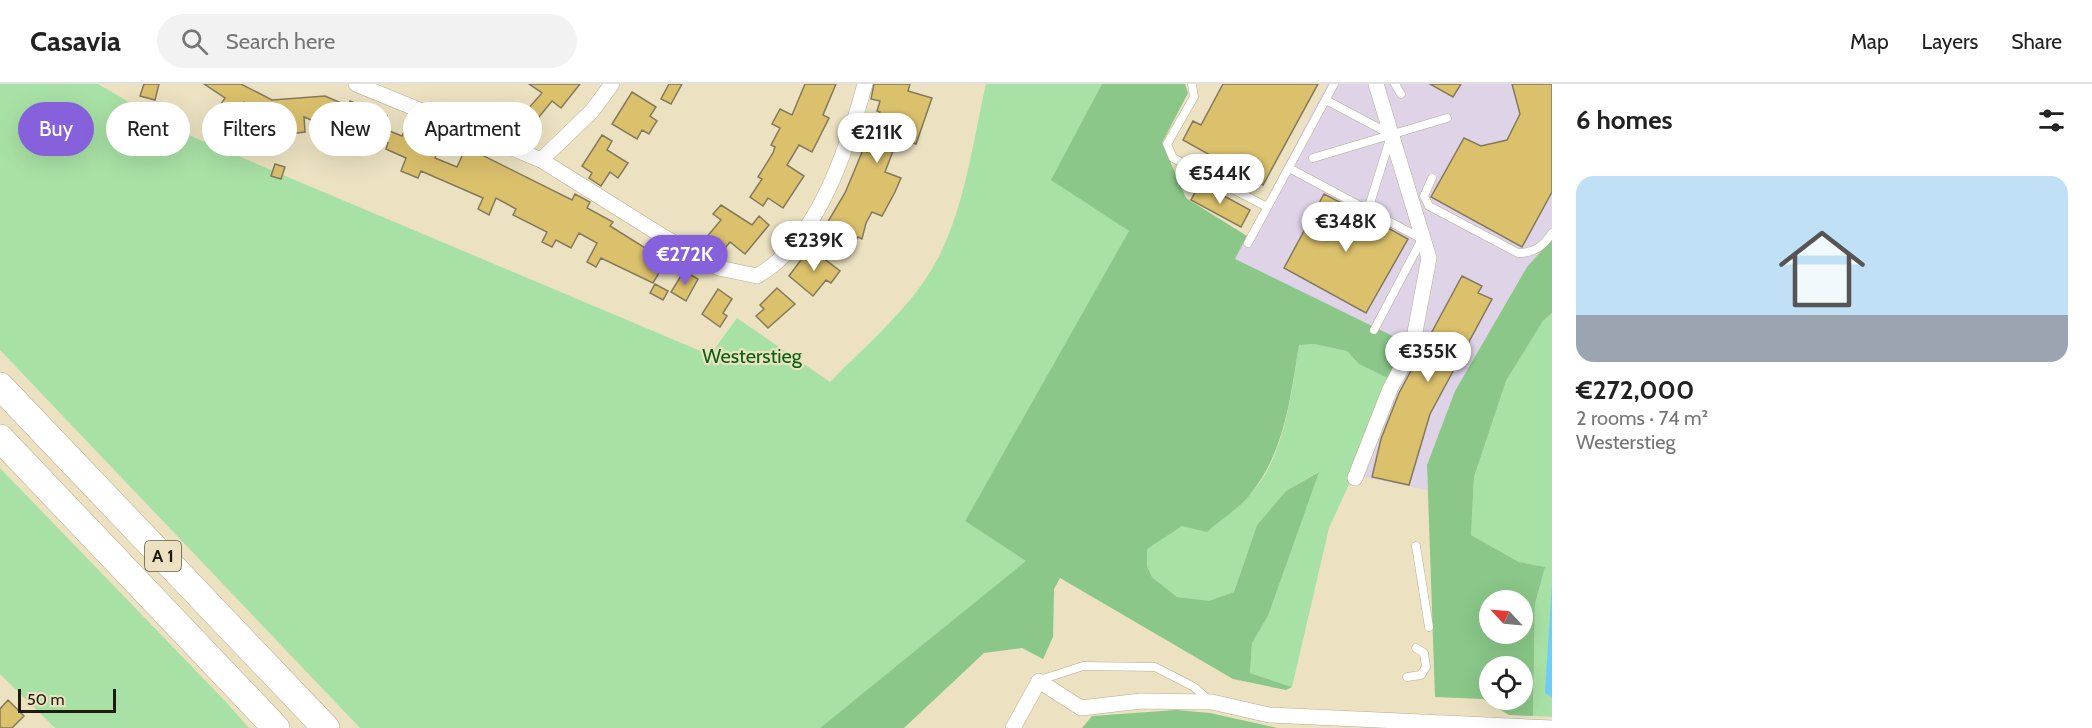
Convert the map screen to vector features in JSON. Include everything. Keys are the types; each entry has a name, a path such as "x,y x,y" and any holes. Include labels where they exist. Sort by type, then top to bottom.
{"highway":[{"name":"A 1","path":"0,386 326,728"},
{"name":"A 1","path":"0,438 276,728"}],"street":[{"path":"356,84 541,160 663,237 719,267 757,276 766,271 785,253 808,223 828,189 853,129 865,84"},
{"path":"541,160 592,111 612,84"},
{"path":"1354,478 1390,389 1412,348 1429,258 1376,84"},
{"path":"1013,728 1039,681 1081,708 1141,701 1212,702 1269,715 1425,725 1552,728"}],"lane":[{"path":"1192,84 1194,97 1167,144 1173,158 1267,207"},
{"path":"1248,243 1334,84"},
{"path":"1395,84 1401,94"},
{"path":"1326,100 1391,135"},
{"path":"1313,158 1447,118"},
{"path":"1368,213 1391,135"},
{"path":"1289,168 1368,213 1422,239 1374,330"},
{"path":"1432,178 1424,196 1518,253 1530,253 1543,245 1552,232"},
{"path":"1416,546 1429,627"},
{"path":"1407,677 1421,675 1426,667 1424,653 1416,648"},
{"path":"1039,681 1083,666 1155,666 1194,687 1212,702"}],"shaded area":[{"path":"1327,84 1552,84 1552,239 1527,267 1455,391 1427,465 1427,490 1354,475 1235,259"}],"green space":[{"name":"Westerstieg","path":"0,84 98,84 129,102 106,102 106,156 190,156 190,136 202,141 202,156 238,156 710,355 737,318 830,382 910,300 922,285 943,248 959,203 986,84 1102,84 1052,180 1130,231 965,521 1027,561 820,728 360,728 0,350"},
{"path":"1102,84 1185,84 1188,93 1162,143 1186,198 1247,236 1235,259 1411,345 1396,382 1359,364 1347,351 1314,344 1299,345 1289,405 1278,443 1271,461 1249,496 1207,532 1182,526 1147,549 1147,566 1152,577 1177,597 1209,601 1234,592 1257,525 1286,491 1319,472 1268,616 1252,643 1250,673 1292,687 1286,690 1233,679 1060,578 1054,589 1053,637 1043,659 1022,648 984,653 904,728 820,728 1026,561 965,521 1129,231 1051,180"},
{"path":"1552,239 1552,313 1543,321 1506,381 1474,477 1471,535 1519,562 1545,567 1535,604 1533,716 1509,715 1501,710 1533,710 1533,656 1479,656 1479,699 1435,697 1427,465 1455,391 1527,267"},
{"path":"1552,313 1552,717 1533,716 1535,604 1545,567 1519,562 1471,535 1474,477 1506,381 1543,321"},
{"path":"1314,344 1347,351 1359,364 1396,382 1329,528 1292,687 1250,673 1252,643 1268,616 1318,472 1286,491 1257,525 1234,592 1209,602 1177,597 1152,577 1147,566 1147,548 1182,526 1234,508 1251,494 1264,477 1282,434 1299,345"},
{"path":"0,468 249,728 55,728 0,674"},
{"path":"1176,710 1210,713 1278,728 1082,728 1092,716"}],"water":[{"path":"1552,582 1552,697 1545,693"}],"building":[{"path":"144,84 159,84 155,100 140,96"},
{"path":"204,84 241,84 272,100 325,96 339,102 309,102 309,119 304,117 305,132 297,133 297,102 222,102 225,98"},
{"path":"529,84 580,84 561,108 552,101 542,113 542,102 534,102 542,93"},
{"path":"669,84 682,84 671,104 661,99"},
{"path":"805,84 836,84 823,115 829,118 812,152 799,145 787,165 804,176 783,208 768,198 763,206 750,197 762,179 758,177 775,147 771,145 780,128 772,124 780,109 792,115"},
{"path":"874,84 910,84 908,91 932,98 916,144 898,138 885,172 901,178 882,216 872,212 866,223 862,239 858,237 847,253 820,235 845,193 863,150 867,152 880,112 877,111 880,101 871,99"},
{"path":"1223,84 1318,84 1263,185 1183,140 1193,121 1201,125"},
{"path":"1430,84 1461,84 1453,97"},
{"path":"1512,84 1552,84 1552,192 1522,247 1431,197 1464,138 1481,146 1507,140 1520,114"},
{"path":"632,92 656,107 650,116 657,121 649,134 642,130 637,139 612,124"},
{"path":"391,132 402,136 403,134 403,156 436,156 435,158 457,167 462,156 484,156 572,200 575,194 590,202 587,208 613,222 610,226 666,261 653,283 601,258 596,267 587,262 597,243 579,233 571,248 556,240 552,247 542,242 547,232 513,215 516,209 496,198 489,215 478,209 483,198 421,171 418,178 401,171 406,158 391,151"},
{"path":"602,135 612,141 607,150 628,163 618,178 610,172 601,186 589,178 592,173 582,166"},
{"path":"275,164 285,167 281,179 271,176"},
{"path":"1200,183 1250,210 1241,227 1191,200"},
{"path":"1324,194 1408,239 1366,313 1284,268"},
{"path":"721,205 752,225 759,216 769,225 745,254 730,242 725,248 717,243 710,251 701,244 721,220 713,214"},
{"path":"810,248 840,271 831,283 826,280 813,296 789,276"},
{"path":"684,271 698,279 686,301 671,292"},
{"path":"1462,276 1482,286 1478,293 1492,299 1430,414 1409,485 1372,477 1381,439 1399,393"},
{"path":"655,284 668,291 663,300 650,293"},
{"path":"777,288 795,304 768,328 756,316 764,309 760,305"},
{"path":"718,289 732,299 723,313 727,316 720,327 702,314"},
{"path":"8,700 24,716 12,728 0,728 0,709"}]}
